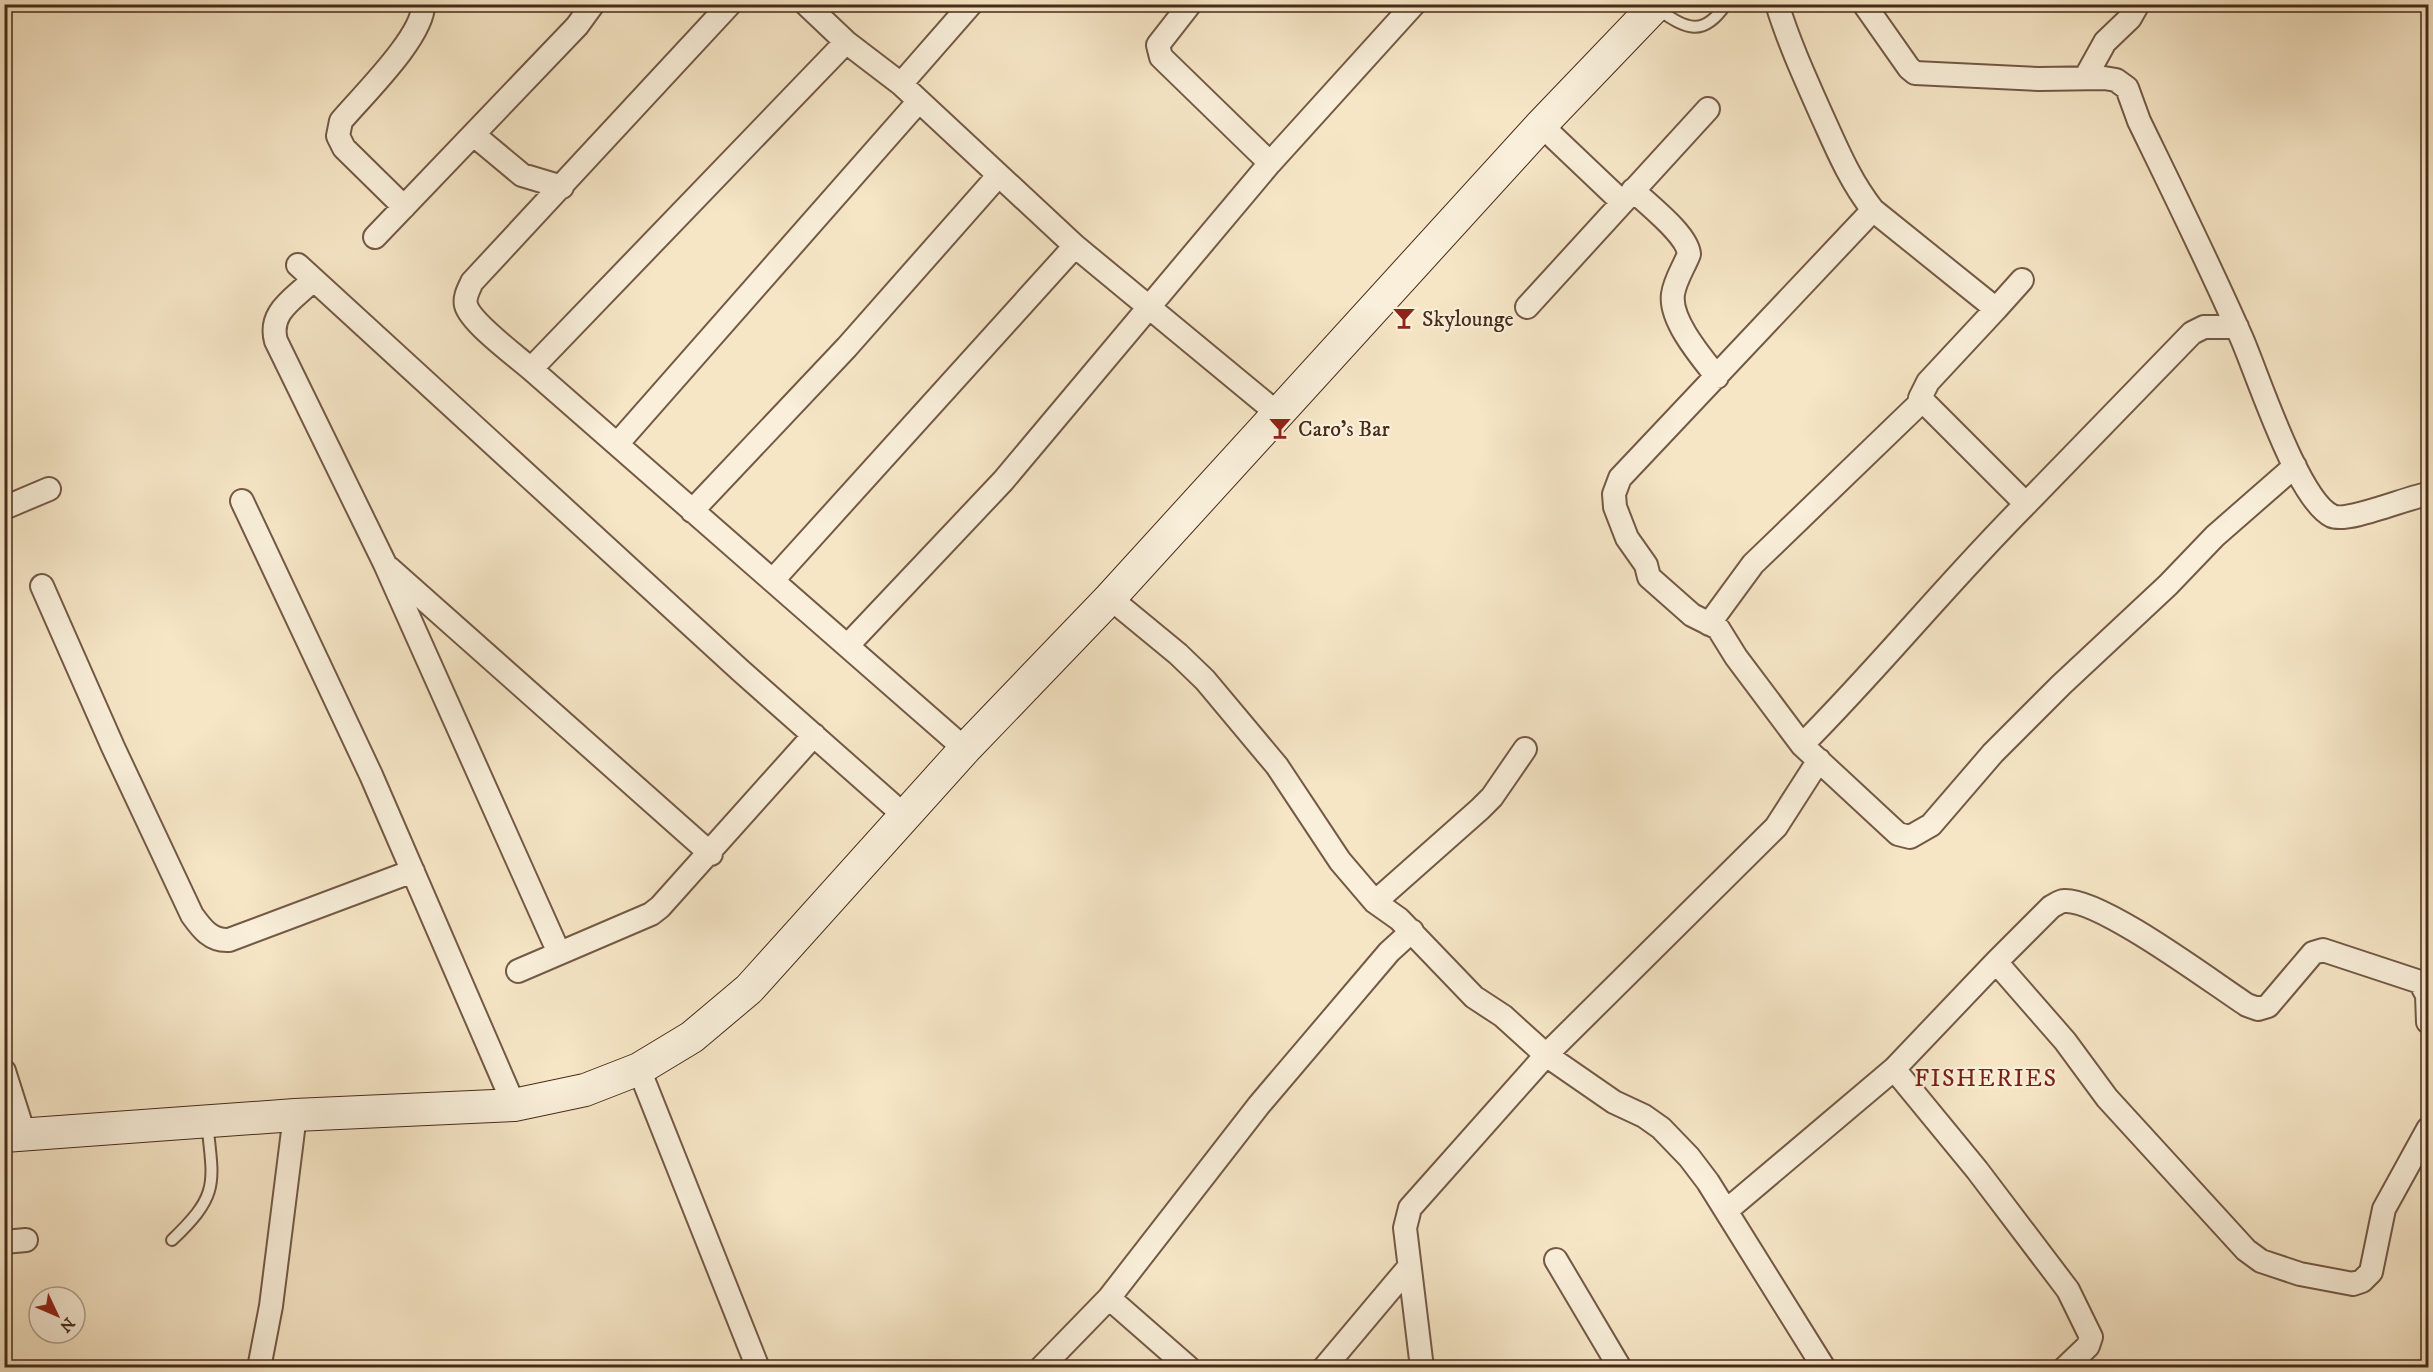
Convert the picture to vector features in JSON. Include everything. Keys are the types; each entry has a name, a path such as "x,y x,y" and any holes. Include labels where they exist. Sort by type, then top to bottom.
{"main road":[{"path":"14,1135 295,1115 514,1105 585,1090 639,1069 692,1037 749,988 906,817 965,749 1110,598 1541,124 1655,6"}],"street":[{"path":"404,207 344,147 338,136 341,121 415,34 424,16 423,4"},
{"path":"375,237 577,26 593,4"},
{"path":"730,4 472,282 466,296 466,307 531,369 965,749"},
{"path":"806,4 846,42 920,101 1075,246 1277,413"},
{"path":"901,84 970,4"},
{"path":"1191,4 1158,45 1161,57 1270,163"},
{"path":"848,645 1004,481 1270,163 1414,4"},
{"path":"1777,4 1784,29 1846,168 1873,210 1995,309"},
{"path":"1864,4 1909,68 1916,73 2039,80 2085,78 2116,80 2127,88 2139,121 2237,327 2273,419 2295,466 2324,509 2337,518 2346,518 2409,497 2428,494"},
{"path":"2085,78 2105,42 2130,18 2138,4"},
{"path":"531,369 846,42"},
{"path":"618,443 920,101"},
{"path":"1527,307 1708,109"},
{"path":"1541,124 1627,196 1680,235 1688,247 1689,254 1672,297 1677,316 1693,346 1717,377"},
{"path":"474,135 522,175 562,187"},
{"path":"692,511 847,347 998,176"},
{"path":"1873,210 1620,478 1614,494 1615,507 1627,538 1646,565 1650,577 1692,615 1709,624 1725,637 1736,657 1802,745 1898,834 1910,837 1920,834 1931,825 1993,753 2061,685 2169,585 2215,536 2295,466"},
{"path":"773,580 1075,246"},
{"path":"560,953 385,564 276,341 273,326 306,273 906,817"},
{"path":"2022,280 1928,382 1921,393 1921,402 2026,504"},
{"path":"1802,745 1863,683 1971,561 2192,333 2204,327 2237,327"},
{"path":"1709,624 1753,564 1921,402"},
{"path":"4,508 49,489"},
{"path":"242,501 413,871 514,1105"},
{"path":"385,564 421,593 711,854"},
{"path":"42,586 113,747 192,915 203,930 221,940 229,940 413,871"},
{"path":"1110,598 1178,654 1205,680 1277,766 1340,861 1375,902 1412,931 1474,997 1503,1016 1546,1055 1614,1102 1644,1116 1661,1128 1689,1157 1726,1211 1824,1368"},
{"path":"518,971 651,914 711,854 814,735"},
{"path":"1375,902 1492,797 1525,749"},
{"path":"1422,1368 1404,1224 1410,1208 1546,1055 1776,827 1819,760"},
{"path":"1726,1211 1894,1069 1996,962 2052,907 2062,901 2074,902 2126,924 2247,1005 2258,1010 2268,1006 2313,953 2323,950 2420,982 2427,995 2428,1022"},
{"path":"1041,1368 1109,1298 1259,1106 1389,952 1412,931"},
{"path":"1996,962 2065,1041 2107,1098 2246,1250 2261,1261 2300,1274 2353,1284 2362,1281 2371,1272 2384,1209 2428,1129"},
{"path":"639,1069 751,1363"},
{"path":"1894,1069 1977,1170 2068,1290 2091,1337 2088,1346 2065,1368"},
{"path":"4,1071 14,1135"},
{"path":"259,1368 271,1306 295,1115"},
{"path":"1556,1260 1620,1368"},
{"path":"1324,1368 1409,1267"},
{"path":"1109,1298 1189,1368"}],"lane":[{"path":"1655,6 1677,22 1689,27 1703,28 1717,18 1726,4"},
{"path":"172,1240 197,1216 210,1195 211,1160 207,1123"}],"place":[{"name":"Skylounge","path":"1404,318"},
{"name":"Caro's Bar","path":"1280,428"}],"district":[{"name":"FISHERIES","path":"1986,1078"}]}
